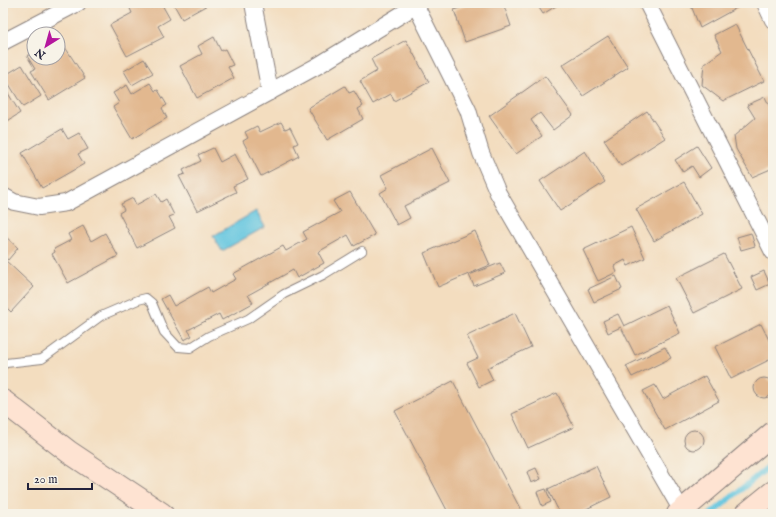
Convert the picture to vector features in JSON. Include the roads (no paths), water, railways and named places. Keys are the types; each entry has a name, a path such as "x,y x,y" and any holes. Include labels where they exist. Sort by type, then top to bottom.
{"main road":[{"path":"3,401 69,452 162,514"},
{"path":"680,513 773,433"},
{"path":"746,514 773,492"}],"street":[{"path":"3,42 78,3"},
{"path":"253,3 270,92"},
{"path":"647,3 773,252"},
{"path":"765,3 773,20"},
{"path":"3,196 14,202 39,207 66,203 319,65 418,4 468,110 481,153 498,193 680,513"}],"lane":[{"path":"3,365 6,363 42,359 101,316 146,298 152,303 164,332 178,347 190,348 209,336 248,319 284,294 323,276 362,251"}],"water":[{"path":"256,211 265,227 222,251 213,236"}],"waterway":[{"path":"711,514 773,463"}]}
